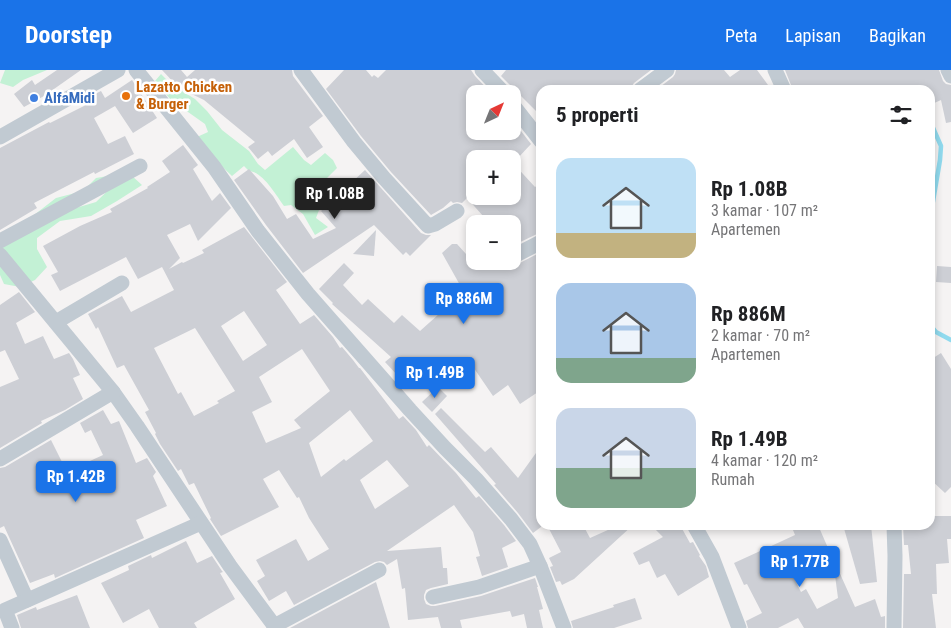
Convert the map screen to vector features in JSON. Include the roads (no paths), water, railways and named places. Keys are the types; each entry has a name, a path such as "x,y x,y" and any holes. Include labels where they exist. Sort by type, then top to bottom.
{"street":[{"path":"0,137 118,70"},
{"path":"136,70 214,167 258,231 308,294 410,410 476,479 511,519 530,544 564,628"},
{"path":"301,70 354,142 428,226 457,211"},
{"path":"482,70 496,85"},
{"path":"647,85 667,70"},
{"path":"775,70 782,85"},
{"path":"948,70 951,76"},
{"path":"521,115 536,135"},
{"path":"0,241 140,166"},
{"path":"521,253 536,245"},
{"path":"0,255 113,392 230,566 275,627 379,570"},
{"path":"56,322 122,283"},
{"path":"0,459 113,392"},
{"path":"12,628 5,610 201,523"},
{"path":"697,530 712,557 739,628"},
{"path":"894,530 894,628"},
{"path":"0,540 27,600"},
{"path":"433,598 479,587 540,566"}],"waterway":[{"path":"935,132 941,146 935,190"},
{"path":"935,331 951,340"}],"place":[{"name":"Lazatto Chicken & Burger","path":"126,96"},
{"name":"AlfaMidi","path":"34,98"}]}
